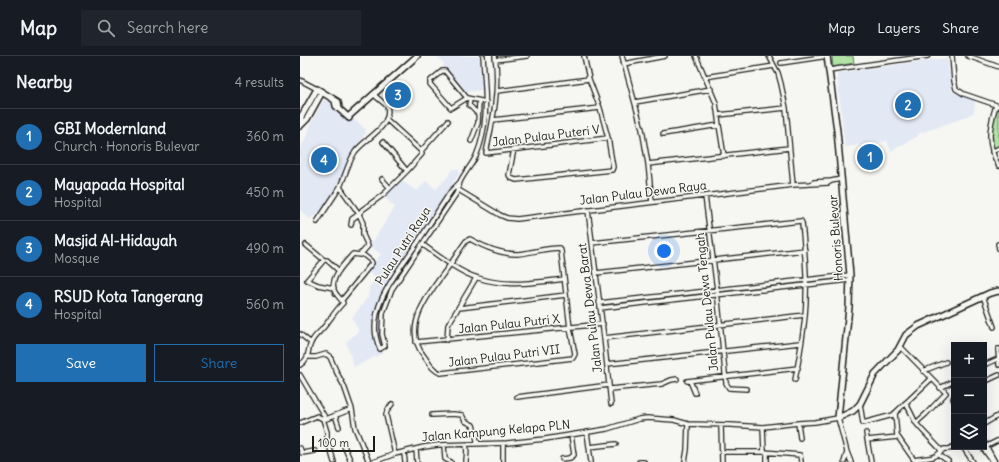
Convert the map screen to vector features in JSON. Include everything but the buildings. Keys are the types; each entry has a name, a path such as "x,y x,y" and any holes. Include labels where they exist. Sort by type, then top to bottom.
{"street":[{"path":"300,80 338,102 339,108 349,117 417,56"},
{"name":"Pulau Putri Raya","path":"460,182 454,187 387,287 377,311 375,324 376,336 380,349 385,346 382,334 383,312 392,289 458,190 460,182 476,156 484,132 486,102 483,56"},
{"path":"527,56 495,58 498,91 493,120 600,108"},
{"path":"514,149 509,175 510,178 516,180 612,170 614,166 608,138 600,108 589,79 584,56"},
{"path":"622,56 642,129 652,202"},
{"path":"623,64 665,56"},
{"path":"696,56 716,103 724,156"},
{"path":"769,56 780,80 786,108 793,185"},
{"path":"781,63 828,56"},
{"name":"Honoris Bulevar","path":"828,56 837,131 850,278 838,418"},
{"path":"829,70 928,56"},
{"path":"952,56 956,89 964,94 997,105 990,132 990,145 999,166"},
{"path":"968,56 999,68"},
{"path":"705,77 774,66"},
{"path":"478,114 469,105 468,98 445,71 442,71 430,81 430,84 451,108 468,98 486,102"},
{"path":"498,91 589,79"},
{"path":"635,102 711,89"},
{"path":"300,125 307,119 321,91"},
{"path":"317,222 340,187 355,153 383,125 386,120 388,109 387,106 373,94"},
{"path":"471,141 478,123 479,101"},
{"path":"718,115 786,108"},
{"path":"386,120 421,151"},
{"name":"Jalan Pulau Puteri V","path":"493,120 486,152 608,138"},
{"path":"350,225 352,218 380,197 407,171 422,154 421,151 448,121"},
{"path":"662,134 719,125"},
{"path":"383,142 407,171"},
{"path":"648,164 789,148"},
{"path":"992,152 999,148"},
{"path":"382,179 390,188"},
{"name":"Jalan Pulau Dewa Raya","path":"454,187 500,215 507,218 517,219 793,185 828,183 841,179"},
{"path":"340,187 359,214 363,223 363,235 368,245 361,254"},
{"name":"Jalan Pulau Dewa Tengah","path":"705,196 721,325 726,383 729,388 747,389"},
{"name":"Jalan Pulau Dewa Barat","path":"588,210 599,303 603,324 611,404"},
{"path":"592,244 800,221 802,223 806,286 805,315 795,380"},
{"name":"Jalan Pulau Putri VII","path":"470,239 487,248 516,254 560,248 570,328 575,354 573,358 441,373 434,369 420,352 416,342 415,327 419,311 428,295 450,264 466,241 470,239"},
{"path":"418,241 450,264 476,278 510,284 529,284 564,279"},
{"path":"998,244 999,249"},
{"path":"306,245 324,260 327,260 339,271"},
{"path":"596,273 804,250"},
{"path":"300,365 306,361 308,357 311,343 335,311 343,303 342,300 372,263 372,261 361,254 353,254 335,278 334,288 336,294 342,300"},
{"path":"324,260 307,280 318,285 334,288"},
{"path":"447,340 448,324 476,278"},
{"path":"599,303 806,280 850,278"},
{"path":"600,308 806,286 850,278"},
{"name":"Jalan Kampung Kelapa PLN","path":"373,462 395,454 416,449 444,445 503,443 587,432 647,418 688,424 721,424 763,427 816,422 838,418 853,411 860,404 875,374 901,347 902,341 912,330 983,296 999,291"},
{"path":"459,308 566,295"},
{"path":"983,296 994,327"},
{"path":"377,311 383,312"},
{"path":"604,338 805,315"},
{"name":"Jalan Pulau Putri X","path":"416,342 603,324"},
{"path":"300,334 311,343"},
{"path":"607,364 800,344"},
{"path":"901,347 946,394 916,423"},
{"path":"999,348 999,365"},
{"path":"308,357 316,358 328,354 344,386 352,410 355,428 369,462"},
{"path":"987,364 998,359"},
{"path":"923,371 946,362"},
{"path":"695,393 688,381 798,368"},
{"path":"300,375 325,420 327,438 334,462"},
{"path":"987,381 999,375"},
{"path":"518,397 609,387 662,384 677,379"},
{"path":"860,404 863,423 891,416 931,379"},
{"path":"940,388 951,382"},
{"path":"905,403 911,410 916,423 940,449 940,453 948,461"},
{"path":"392,404 386,414 395,454"},
{"path":"325,420 352,410"},
{"path":"895,413 897,436 914,460 933,458 944,449 951,448"},
{"path":"432,415 462,415 465,421 473,425 478,444"},
{"path":"987,422 999,415"},
{"path":"300,423 317,416 325,420"},
{"path":"335,416 339,427"},
{"path":"838,418 846,452 851,462"},
{"path":"798,423 800,438"},
{"path":"685,462 688,424"},
{"path":"721,424 722,462"},
{"path":"763,427 767,462"},
{"path":"587,432 591,462"},
{"path":"866,433 871,462"},
{"path":"562,459 570,458 574,455 571,434"},
{"path":"866,440 897,436"},
{"path":"994,462 987,446 999,440"},
{"path":"503,443 503,462"},
{"path":"589,447 616,444"},
{"path":"444,445 445,459 451,462"},
{"path":"466,445 468,451 466,462"},
{"path":"344,446 351,462"},
{"path":"300,448 302,453 315,450"},
{"path":"416,449 417,462"},
{"path":"965,450 974,462"},
{"path":"984,450 994,462"},
{"path":"722,452 765,452 800,455 801,462"},
{"path":"844,462 846,452"},
{"path":"404,453 405,462"},
{"path":"639,462 644,462"}],"shaded area":[{"path":"437,56 479,56 482,90 463,92 443,67 444,63"},
{"path":"947,58 952,92 975,99 974,112 963,118 918,134 918,136 891,151 887,141 845,147 837,73"},
{"path":"326,100 361,125 365,129 365,134 350,156 334,196 323,210 310,219 300,210 300,149 313,119 323,101"},
{"path":"453,169 458,169 459,174 388,283 377,314 380,315 379,336 383,353 354,367 346,342 359,331 352,318 368,297 370,286 377,279 368,271 381,254 370,246 395,207 384,197 399,179 417,191 426,181 436,189 448,177"}],"green space":[{"path":"832,56 853,56 854,63 833,67"},
{"path":"997,109 999,109 999,146 993,150 992,129"}],"place":[{"name":"Masjid Al-Hidayah","path":"398,95"},
{"name":"Mayapada Hospital","path":"908,105"},
{"name":"GBI Modernland","path":"870,157"},
{"name":"RSUD Kota Tangerang","path":"324,160"}]}
